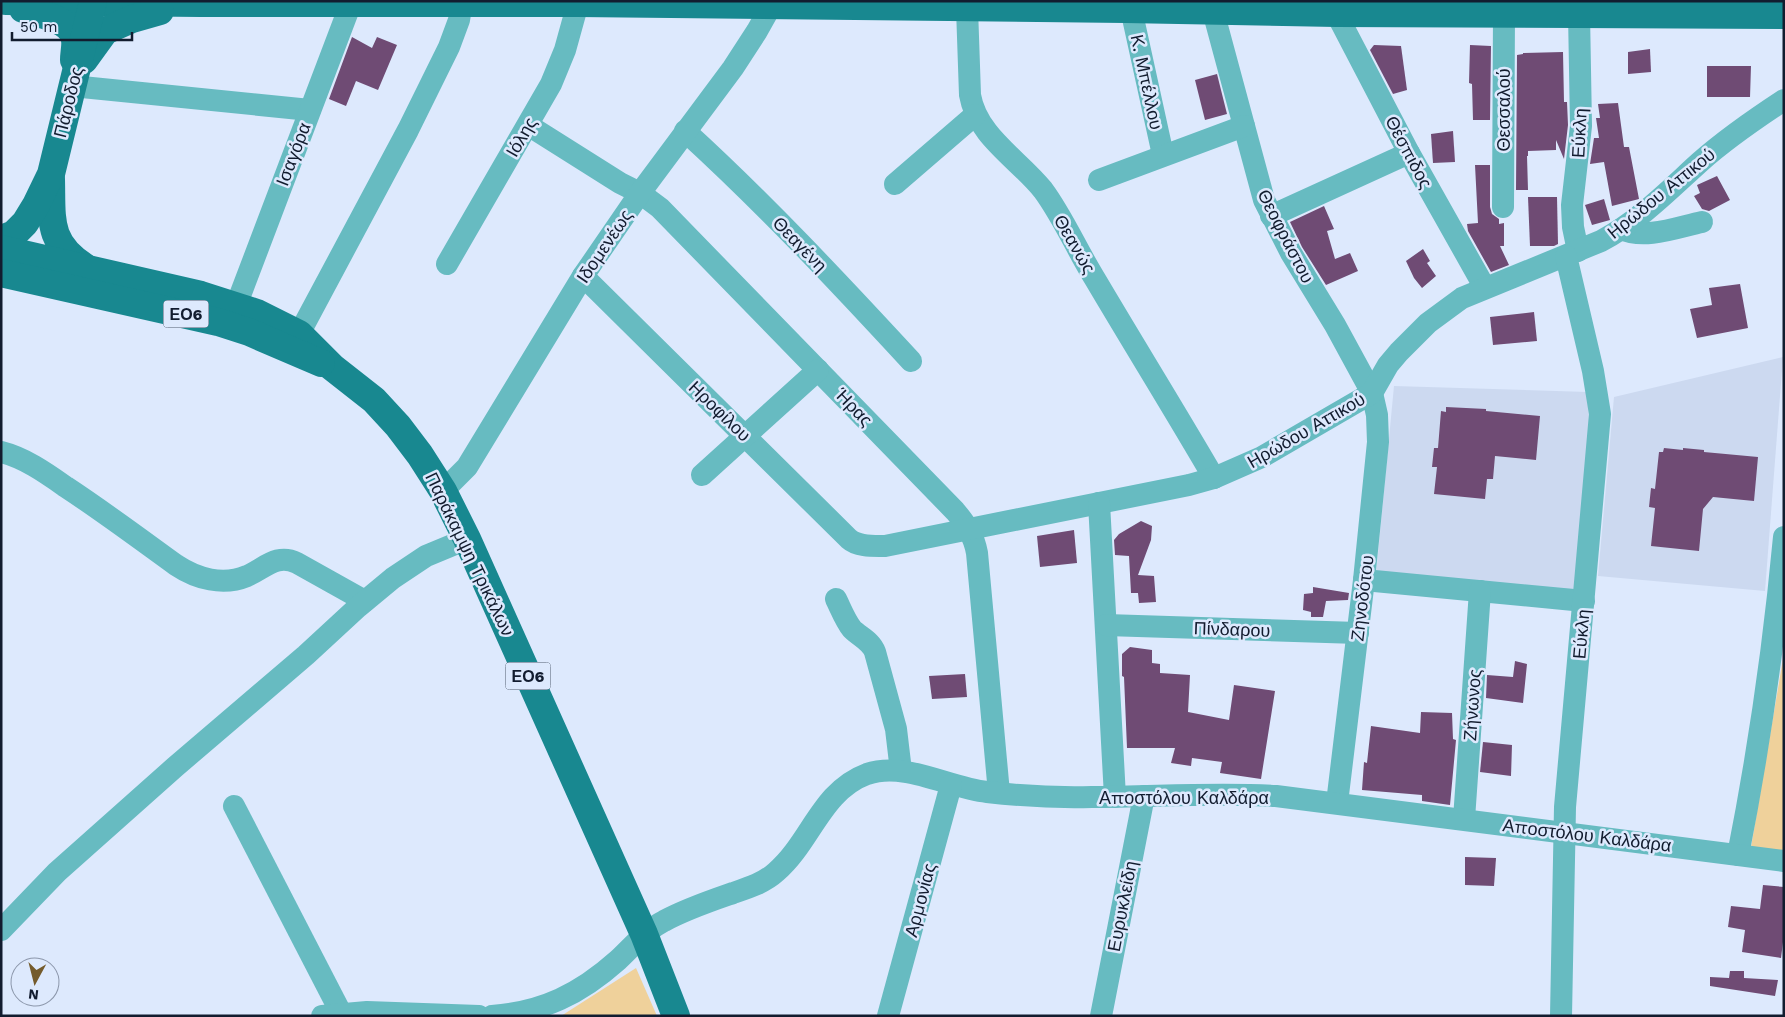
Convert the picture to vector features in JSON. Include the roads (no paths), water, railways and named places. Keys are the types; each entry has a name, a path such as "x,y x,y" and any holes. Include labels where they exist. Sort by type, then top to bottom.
{"main road":[{"path":"6,1 578,2 717,3 771,6 903,4 967,8 1333,8 1504,13 1565,9 1647,8 1784,15"},
{"path":"1,2 57,19 69,27 76,38 72,86"},
{"name":"Πάροδος","path":"17,261 44,208 72,86 105,2"},
{"path":"72,86 86,55 106,31 132,19 158,11 210,2"},
{"path":"44,208 60,245 71,258 87,268"},
{"name":"Παράκαμψη Τρικάλων","path":"17,261 248,332 332,367"},
{"name":"Παράκαμψη Τρικάλων","path":"17,261 87,268 201,295 257,313 299,334 332,367 374,400 398,426 420,455 443,491 467,539 644,934 676,1016"}],"street":[{"path":"299,334 408,130 449,47 459,20 462,2"},
{"name":"Ιόλης","path":"447,264 551,84 562,59 578,2"},
{"name":"Ισαγόρα","path":"236,306 351,3"},
{"name":"Ιδομενέως","path":"443,491 460,476 479,448 583,276 640,193 733,68 771,6"},
{"name":"Κ. Μπέλλου","path":"1126,7 1163,156"},
{"name":"Θεανώς","path":"967,8 970,89 975,115 986,130 1033,179 1054,206 1094,278 1214,478"},
{"name":"Θεοφράστου","path":"1222,8 1244,126 1261,190 1271,216 1372,392"},
{"name":"Θέσπιδος","path":"1333,8 1409,152 1485,288"},
{"name":"Εύκλη","path":"1561,1016 1565,807 1600,414 1572,253 1572,205 1581,126 1565,9"},
{"name":"Θεσσαλού","path":"1503,208 1504,13"},
{"path":"72,86 310,110"},
{"name":"Ηρώδου Αττικού","path":"857,544 885,546 1189,485 1214,478 1262,457 1372,392 1388,365 1428,323 1462,298 1601,241 1621,229 1729,139 1784,100"},
{"path":"895,184 975,115"},
{"name":"Ήρας","path":"528,124 620,183 640,193 674,221 955,511 968,528 974,539 977,553 999,793"},
{"path":"1099,180 1244,126"},
{"name":"Θεαγένη","path":"685,131 731,173 910,361"},
{"path":"1271,216 1409,152"},
{"path":"1621,229 1646,233 1702,222"},
{"name":"Ηροφίλου","path":"583,276 849,539 857,544"},
{"path":"702,475 818,370"},
{"name":"Ζηνοδότου","path":"1338,803 1378,442 1377,415 1372,392"},
{"path":"1,452 15,456 42,471 88,501 176,566 192,575 218,580 237,579 249,575 270,562 288,559 297,562 365,601"},
{"path":"1099,504 1115,797"},
{"path":"1738,854 1767,691 1784,537"},
{"path":"1,930 57,872 175,767 306,656 365,601 426,556 467,539"},
{"path":"1364,580 1584,600"},
{"name":"Ζήνωνος","path":"1464,819 1480,591"},
{"path":"836,599 848,624 868,641 875,652 896,729 902,771"},
{"name":"Πίνδαρου","path":"1106,625 1358,633"},
{"name":"Αποστόλου Καλδάρα","path":"492,1016 534,1012 559,1001 607,970 644,934 658,924 677,914 754,886 773,875 789,858 828,804 845,786 869,774 891,770 902,771 962,788 1040,796 1115,797 1254,794 1338,803 1784,861"},
{"name":"Αρμονίας","path":"888,1016 951,785"},
{"name":"Ευρυκλείδη","path":"1101,1016 1144,796"},
{"path":"234,806 331,1015 405,1012 479,1016"}]}
